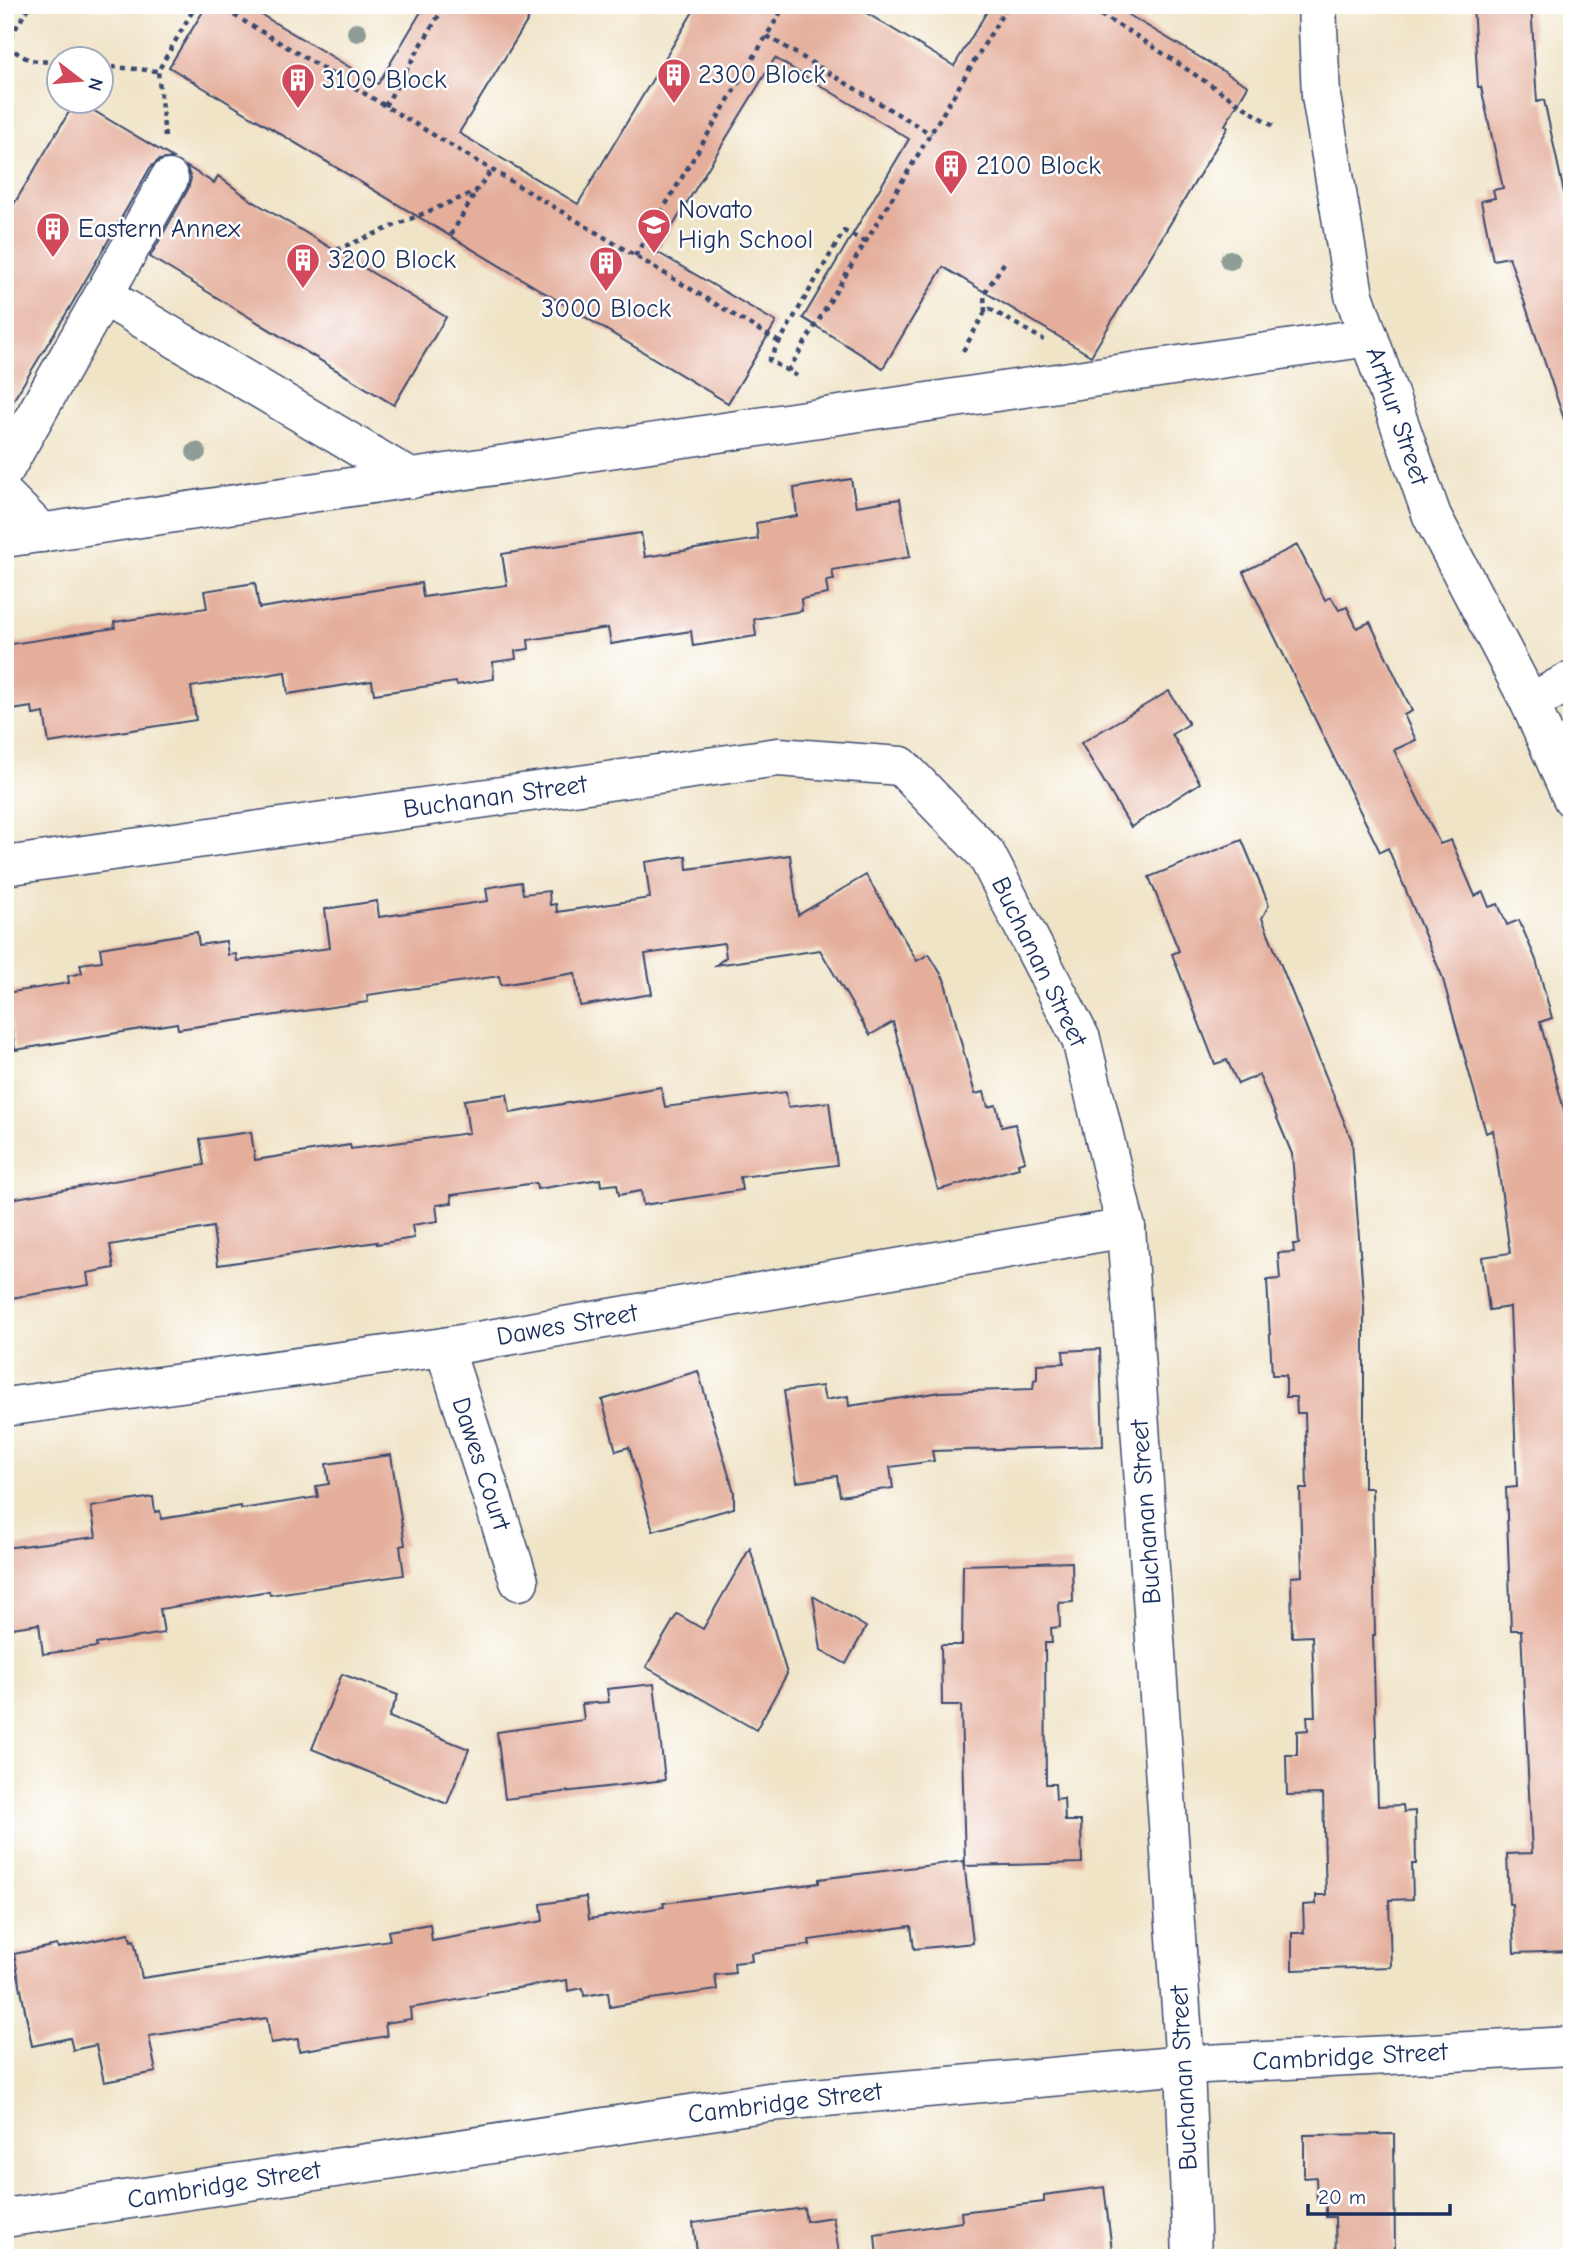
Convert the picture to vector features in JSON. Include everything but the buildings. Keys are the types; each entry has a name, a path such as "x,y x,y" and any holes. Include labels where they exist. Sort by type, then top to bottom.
{"street":[{"name":"Arthur Street","path":"1317,5 1321,96 1354,295 1432,516 1530,703 1572,799"},
{"path":"5,470 169,179"},
{"path":"104,296 412,479"},
{"path":"5,538 1369,337"},
{"path":"5,496 42,533"},
{"path":"1530,703 1572,680"},
{"name":"Buchanan Street","path":"5,866 778,757 901,766 986,854 1081,1039 1126,1228 1185,2066 1192,2258"},
{"name":"Dawes Street","path":"5,1407 444,1347 1126,1228"},
{"name":"Dawes Court","path":"444,1347 519,1581"},
{"name":"Cambridge Street","path":"5,2218 769,2102 1185,2066 1572,2046"}],"path":[{"path":"30,5 6,46 29,60 46,62"},
{"path":"169,179 158,71 196,5"},
{"path":"385,106 445,5"},
{"path":"635,256 785,5"},
{"path":"789,371 1008,5"},
{"path":"1083,5 1132,33 1276,128"},
{"path":"220,6 779,342"},
{"path":"767,36 931,134"},
{"path":"116,67 158,71"},
{"path":"451,235 475,192 492,170"},
{"path":"336,250 475,192"},
{"path":"800,377 769,360 844,231 866,242"},
{"path":"961,356 985,312 984,294 1004,263"},
{"path":"985,312 990,309 1055,347"}],"place":[{"name":"2300 Block","path":"674,105"},
{"name":"3100 Block","path":"298,110"},
{"name":"2100 Block","path":"951,196"},
{"name":"Novato High School","path":"654,255"},
{"name":"Eastern Annex","path":"53,259"},
{"name":"3200 Block","path":"303,290"},
{"name":"3000 Block","path":"606,293"}]}
